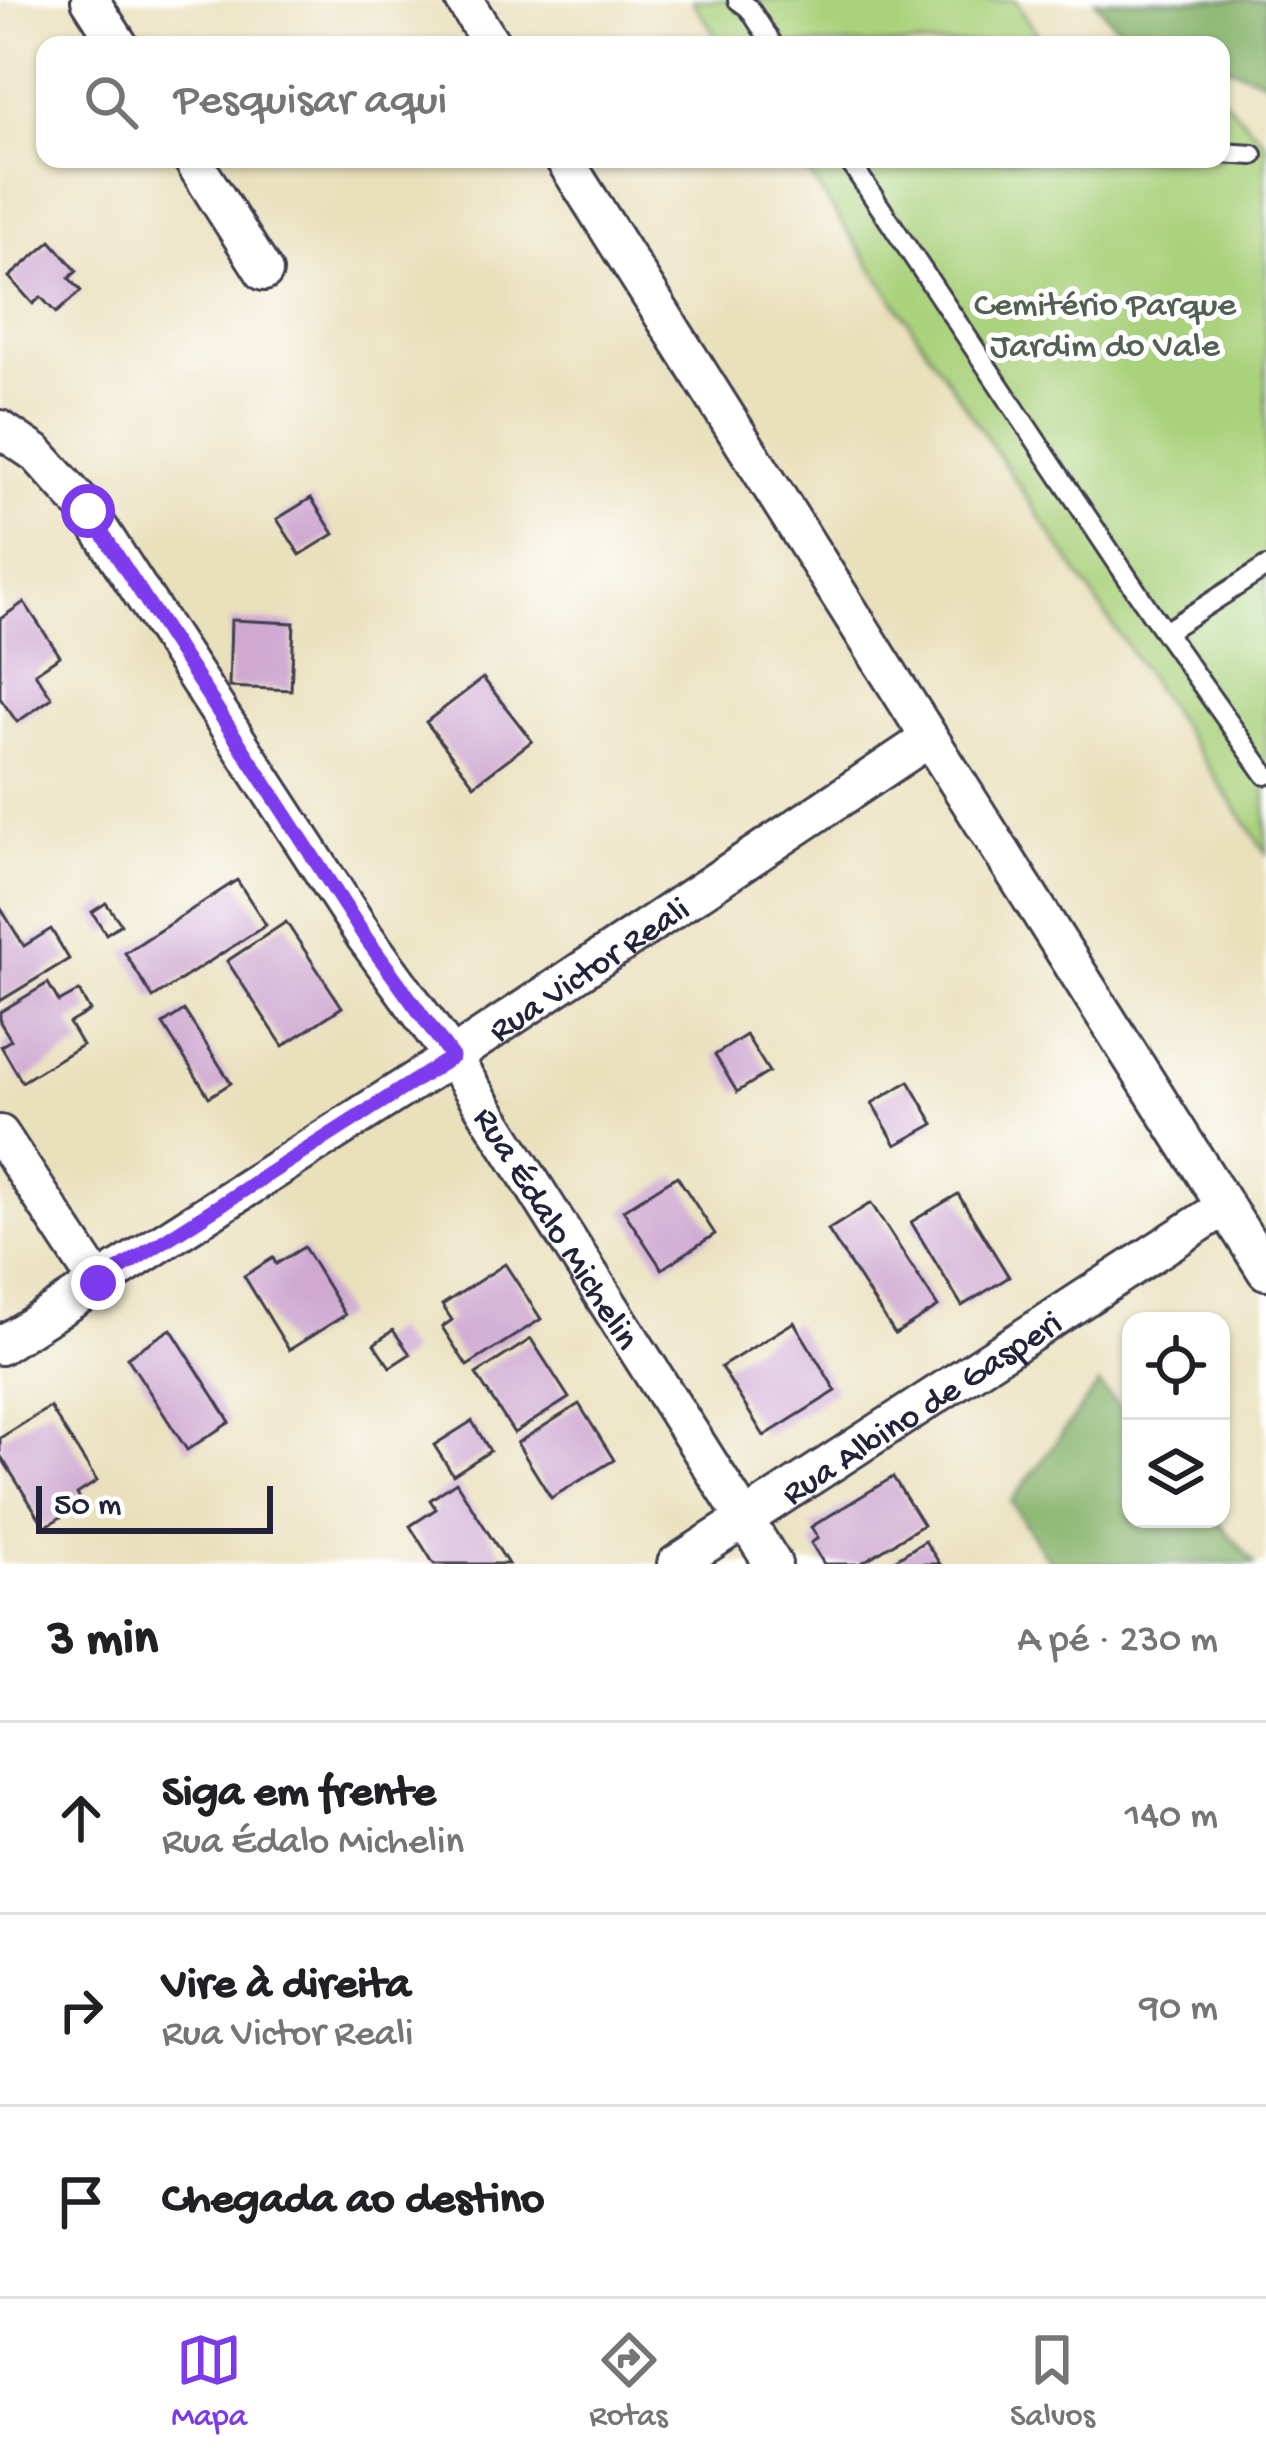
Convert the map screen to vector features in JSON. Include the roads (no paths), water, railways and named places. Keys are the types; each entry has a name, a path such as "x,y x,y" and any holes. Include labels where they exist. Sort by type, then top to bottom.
{"street":[{"path":"90,0 113,36"},
{"path":"464,0 487,36"},
{"path":"198,168 263,272"},
{"path":"570,168 1266,1271"},
{"name":"Rua Édalo Michelin","path":"0,429 37,454 88,511 365,937 452,1057 773,1564"},
{"name":"Rua Victor Reali","path":"0,1346 452,1057 927,740"},
{"path":"0,1134 98,1283"},
{"name":"Rua Albino de Gasperi","path":"676,1564 1222,1208"}],"lane":[{"path":"738,0 767,36"},
{"path":"1230,153 1253,154"},
{"path":"854,168 1266,775"},
{"path":"1165,632 1266,567"}],"park label":[{"name":"Cemitério Parque Jardim do Vale","path":"1105,322"}]}
